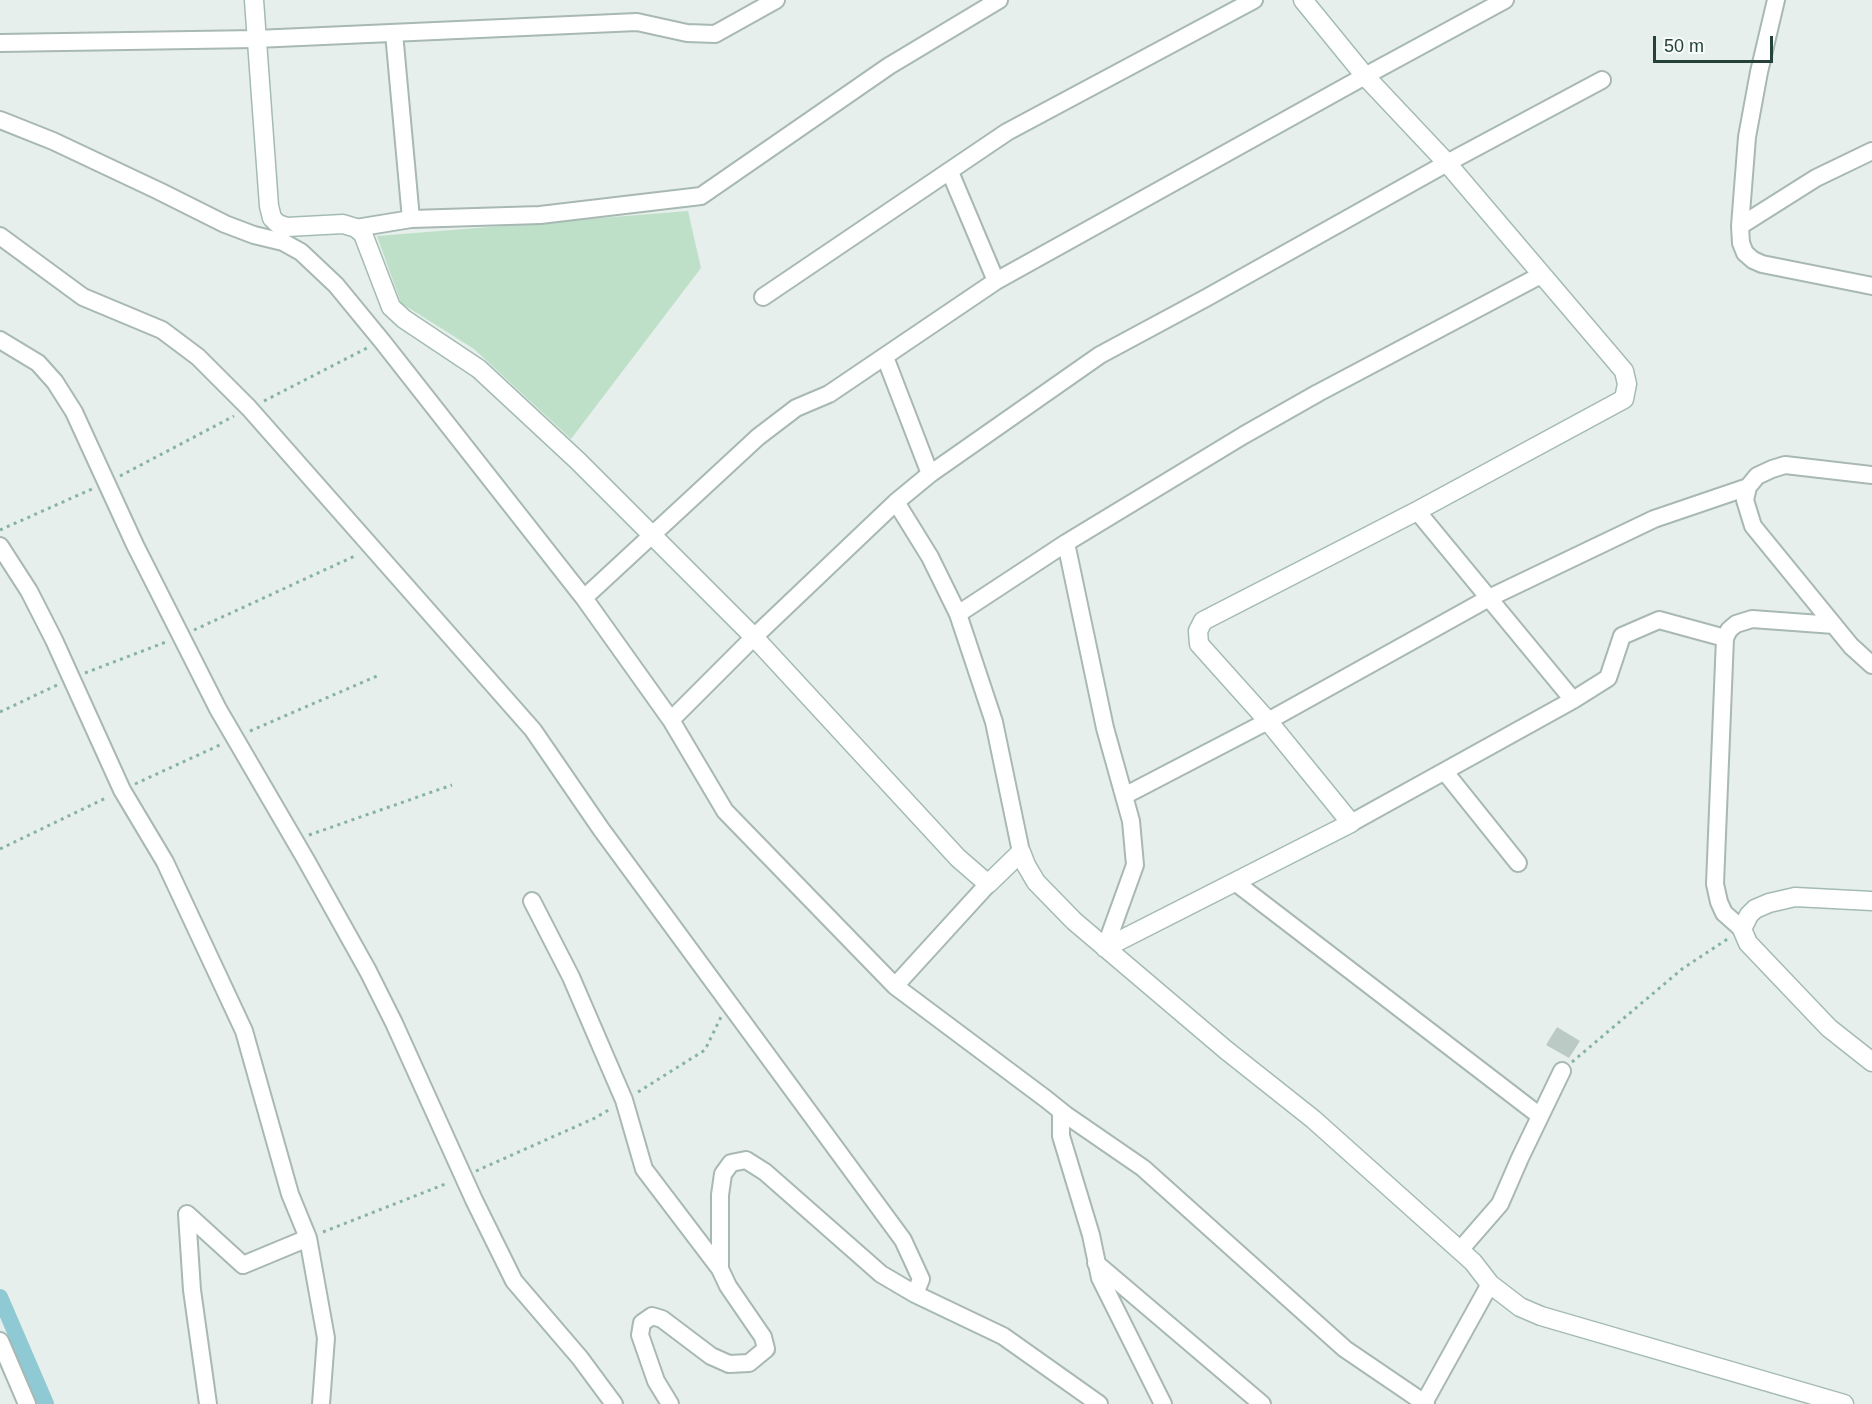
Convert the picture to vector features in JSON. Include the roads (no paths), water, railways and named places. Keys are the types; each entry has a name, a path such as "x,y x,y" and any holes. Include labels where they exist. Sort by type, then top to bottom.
{"street":[{"path":"254,0 269,206 272,218 301,252 336,285 382,341 584,598 671,720 725,811 895,986 1061,1111 1143,1168 1345,1349 1425,1403 1490,1284"},
{"path":"0,43 256,39 637,22 687,33 715,34 776,0"},
{"path":"356,228 411,219 540,214 701,196 889,66 999,0"},
{"path":"763,297 1007,132 1254,0"},
{"path":"1303,0 1365,76 1447,163 1624,372 1627,384 1624,399 1417,511 1203,621 1198,631 1199,644 1268,721 1351,823"},
{"path":"584,598 758,437 796,408 829,394 996,281 1505,0"},
{"path":"1776,0 1747,137 1740,226 1741,243 1745,253 1752,260 1762,264 1872,286"},
{"path":"394,33 411,219"},
{"path":"671,720 754,637 896,502 930,474 1100,355 1602,80"},
{"path":"0,120 53,141 225,224 254,235 285,234 343,224 356,228 368,243 382,288 391,307 404,319 479,369 578,461 754,637 951,849 988,884"},
{"path":"1740,226 1816,178 1872,151"},
{"path":"950,172 996,281"},
{"path":"0,236 82,297 162,330 198,357 249,408 533,730 601,829 903,1240 921,1279 915,1294"},
{"path":"958,614 1066,543 1272,420 1541,275"},
{"path":"0,340 38,363 56,382 74,412 106,483 218,709 368,971 514,1281 580,1358 614,1404"},
{"path":"885,357 930,474"},
{"path":"1872,475 1785,465 1757,476 1748,487 1745,500 1753,526 1851,646 1872,665"},
{"path":"1124,796 1268,721 1489,598 1654,519 1748,487"},
{"path":"896,502 930,557 958,614 994,722 1021,852 1026,865 1036,882 1074,921 1226,1050 1313,1119 1473,1262 1490,1284 1520,1307 1541,1316 1844,1404"},
{"path":"1417,511 1573,700"},
{"path":"1066,543 1105,728 1131,821 1135,865 1105,948"},
{"path":"0,546 29,591 54,640 122,790 165,862 244,1031 290,1194 308,1238 326,1338 321,1404"},
{"path":"1834,626 1752,619 1736,624 1725,638 1715,884 1724,913 1742,929 1748,943 1829,1028 1872,1062"},
{"path":"1105,948 1351,823 1573,700 1608,678 1622,636 1659,620 1725,638"},
{"path":"1445,772 1518,863"},
{"path":"895,986 988,884 1021,852"},
{"path":"1235,882 1540,1116"},
{"path":"1742,929 1755,909 1795,897 1872,901"},
{"path":"532,901 571,977 624,1100 644,1169 720,1269 728,1286 763,1337 765,1349 749,1363 729,1364 711,1356 662,1319 652,1316 642,1323 640,1335 656,1381 670,1404"},
{"path":"1460,1250 1500,1204 1562,1071"},
{"path":"1061,1111 1061,1136 1091,1235 1100,1278 1163,1404"},
{"path":"720,1269 720,1195 723,1174 731,1163 746,1160 765,1172 881,1274 915,1294 1003,1336 1099,1404"},
{"path":"208,1404 192,1290 187,1214 243,1265 308,1238"},
{"path":"1096,1263 1262,1404"},
{"path":"0,1341 27,1404"}],"waterway":[{"path":"0,1297 46,1404"}]}
